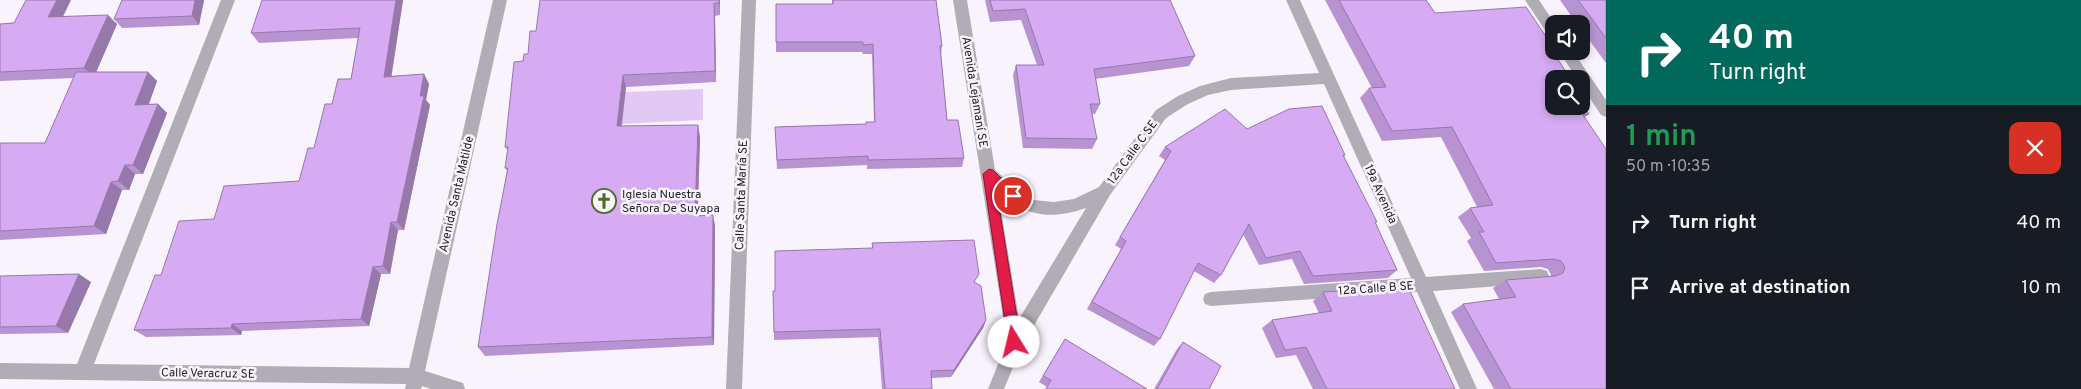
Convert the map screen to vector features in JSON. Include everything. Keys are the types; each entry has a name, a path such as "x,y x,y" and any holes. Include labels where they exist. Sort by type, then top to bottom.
{"street":[{"path":"83,371 228,0"},
{"name":"Avenida Santa Matilde","path":"414,383 500,0"},
{"name":"Calle Santa María SE","path":"734,389 749,0"},
{"name":"Avenida Lejamaní SE","path":"960,0 989,174 1014,342 996,389"},
{"name":"19a Avenida","path":"1293,0 1469,389"},
{"path":"1532,0 1545,19"},
{"path":"1572,60 1606,111"},
{"name":"12a Calle C SE","path":"1014,342 1104,190 1161,114 1183,100 1205,90 1231,84 1329,78"},
{"path":"989,174 1013,196 1026,204 1042,208 1073,206 1088,202 1104,190"},
{"name":"12a Calle B SE","path":"1211,299 1541,276"},
{"name":"Calle Veracruz SE","path":"0,371 83,371 414,383 457,389"}],"shaded area":[{"path":"703,89 703,120 597,125 599,93"}],"building":[{"path":"26,0 57,0 48,17 108,15 84,68 0,72 0,24 14,23"},
{"path":"122,0 195,0 192,16 114,19"},
{"path":"262,0 396,0 384,77 424,74 420,96 424,96 397,222 391,222 383,266 373,267 361,319 232,324 231,328 134,330 155,275 161,275 179,221 214,219 224,186 299,181 308,148 314,148 325,104 332,104 338,79 351,79 360,28 251,33"},
{"path":"540,0 719,0 719,3 714,3 715,71 623,75 617,126 698,125 695,216 713,215 712,337 478,347 497,224 508,168 505,168 508,147 505,147 514,62 523,61 524,54 528,54 530,31 536,31"},
{"path":"833,0 936,0 942,46 940,46 947,120 958,120 964,158 868,160 868,156 777,160 775,127 866,124 866,122 875,122 873,44 863,45 863,42 776,42 776,4 833,4"},
{"path":"990,0 1170,0 1195,56 1094,69 1100,104 1090,104 1097,139 1026,138 1016,65 1044,65 1025,9 993,11"},
{"path":"1339,0 1426,0 1435,13 1526,7 1545,35 1545,60 1558,60 1565,70 1545,70 1545,115 1583,115 1606,149 1606,389 1511,389 1463,304 1516,297 1506,280 1555,276 1563,273 1565,267 1561,261 1554,259 1496,263 1479,232 1484,232 1470,208 1493,205 1452,127 1392,131 1369,88 1386,87"},
{"path":"1578,0 1606,0 1606,38 1590,15"},
{"path":"76,72 148,72 135,105 158,104 133,165 125,165 118,181 111,182 94,226 0,231 0,143 45,143"},
{"path":"1322,106 1345,155 1343,155 1377,222 1375,222 1397,270 1313,276 1300,251 1266,258 1249,224 1221,275 1198,263 1160,339 1092,302 1126,241 1120,237 1171,151 1165,147 1225,109 1247,129 1289,109"},
{"path":"974,240 979,274 974,282 981,286 986,320 954,370 931,371 932,389 885,389 880,329 774,332 773,291 775,291 775,251 873,248 872,243"},
{"path":"79,274 56,326 0,327 0,276"},
{"path":"1408,287 1455,389 1327,389 1306,347 1285,350 1272,320 1332,311 1323,292"},
{"path":"1065,339 1147,389 1046,389 1051,380 1043,376"},
{"path":"1183,342 1221,366 1209,389 1157,389"}],"place":[{"name":"Iglesia Nuestra Señora De Suyapa","path":"604,201"}],"route":[{"path":"1013,196 989,174 1014,342"}]}
